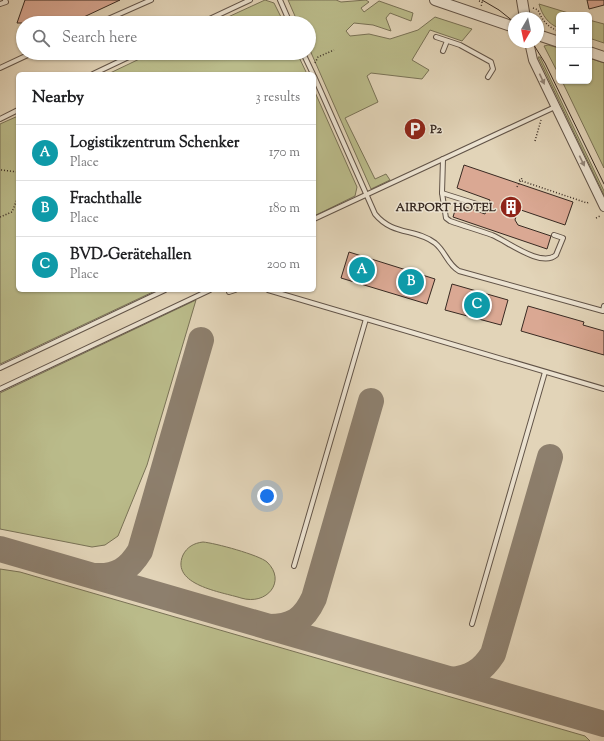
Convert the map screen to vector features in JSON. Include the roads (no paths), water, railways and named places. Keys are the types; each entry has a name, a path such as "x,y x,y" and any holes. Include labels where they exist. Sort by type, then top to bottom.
{"street":[{"path":"435,0 508,25"},
{"path":"522,0 524,12"},
{"path":"544,37 556,41"},
{"path":"530,48 533,60 604,207"},
{"path":"592,53 604,57"}],"lane":[{"path":"0,4 6,2 5,0"},
{"path":"115,16 151,0"},
{"path":"216,16 250,0"},
{"path":"280,0 287,16"},
{"path":"436,37 460,45 490,62 493,70 488,77"},
{"path":"443,51 447,41"},
{"path":"0,68 17,60"},
{"path":"98,72 123,60"},
{"path":"307,60 312,72"},
{"path":"316,81 375,214 382,223 436,243 444,253 451,267 459,271 603,311 604,306"},
{"path":"316,218 555,107"},
{"path":"0,119 16,111"},
{"path":"443,159 442,193 446,218 450,221 493,236 511,246 548,260 556,255 563,238 554,235"},
{"path":"442,193 480,205"},
{"path":"0,368 161,292"},
{"path":"0,389 206,292"},
{"path":"275,292 604,389"},
{"path":"294,566 366,319"},
{"path":"472,624 545,372"}],"tram line":[{"path":"482,0 508,17"},
{"path":"536,48 545,63 604,184"}],"place":[{"name":"P2","path":"415,129"},
{"name":"AIRPORT HOTEL","path":"511,207"},
{"name":"Logistikzentrum Schenker","path":"362,270"},
{"name":"Frachthalle","path":"411,282"},
{"name":"BVD-Gerätehallen","path":"477,305"}]}
